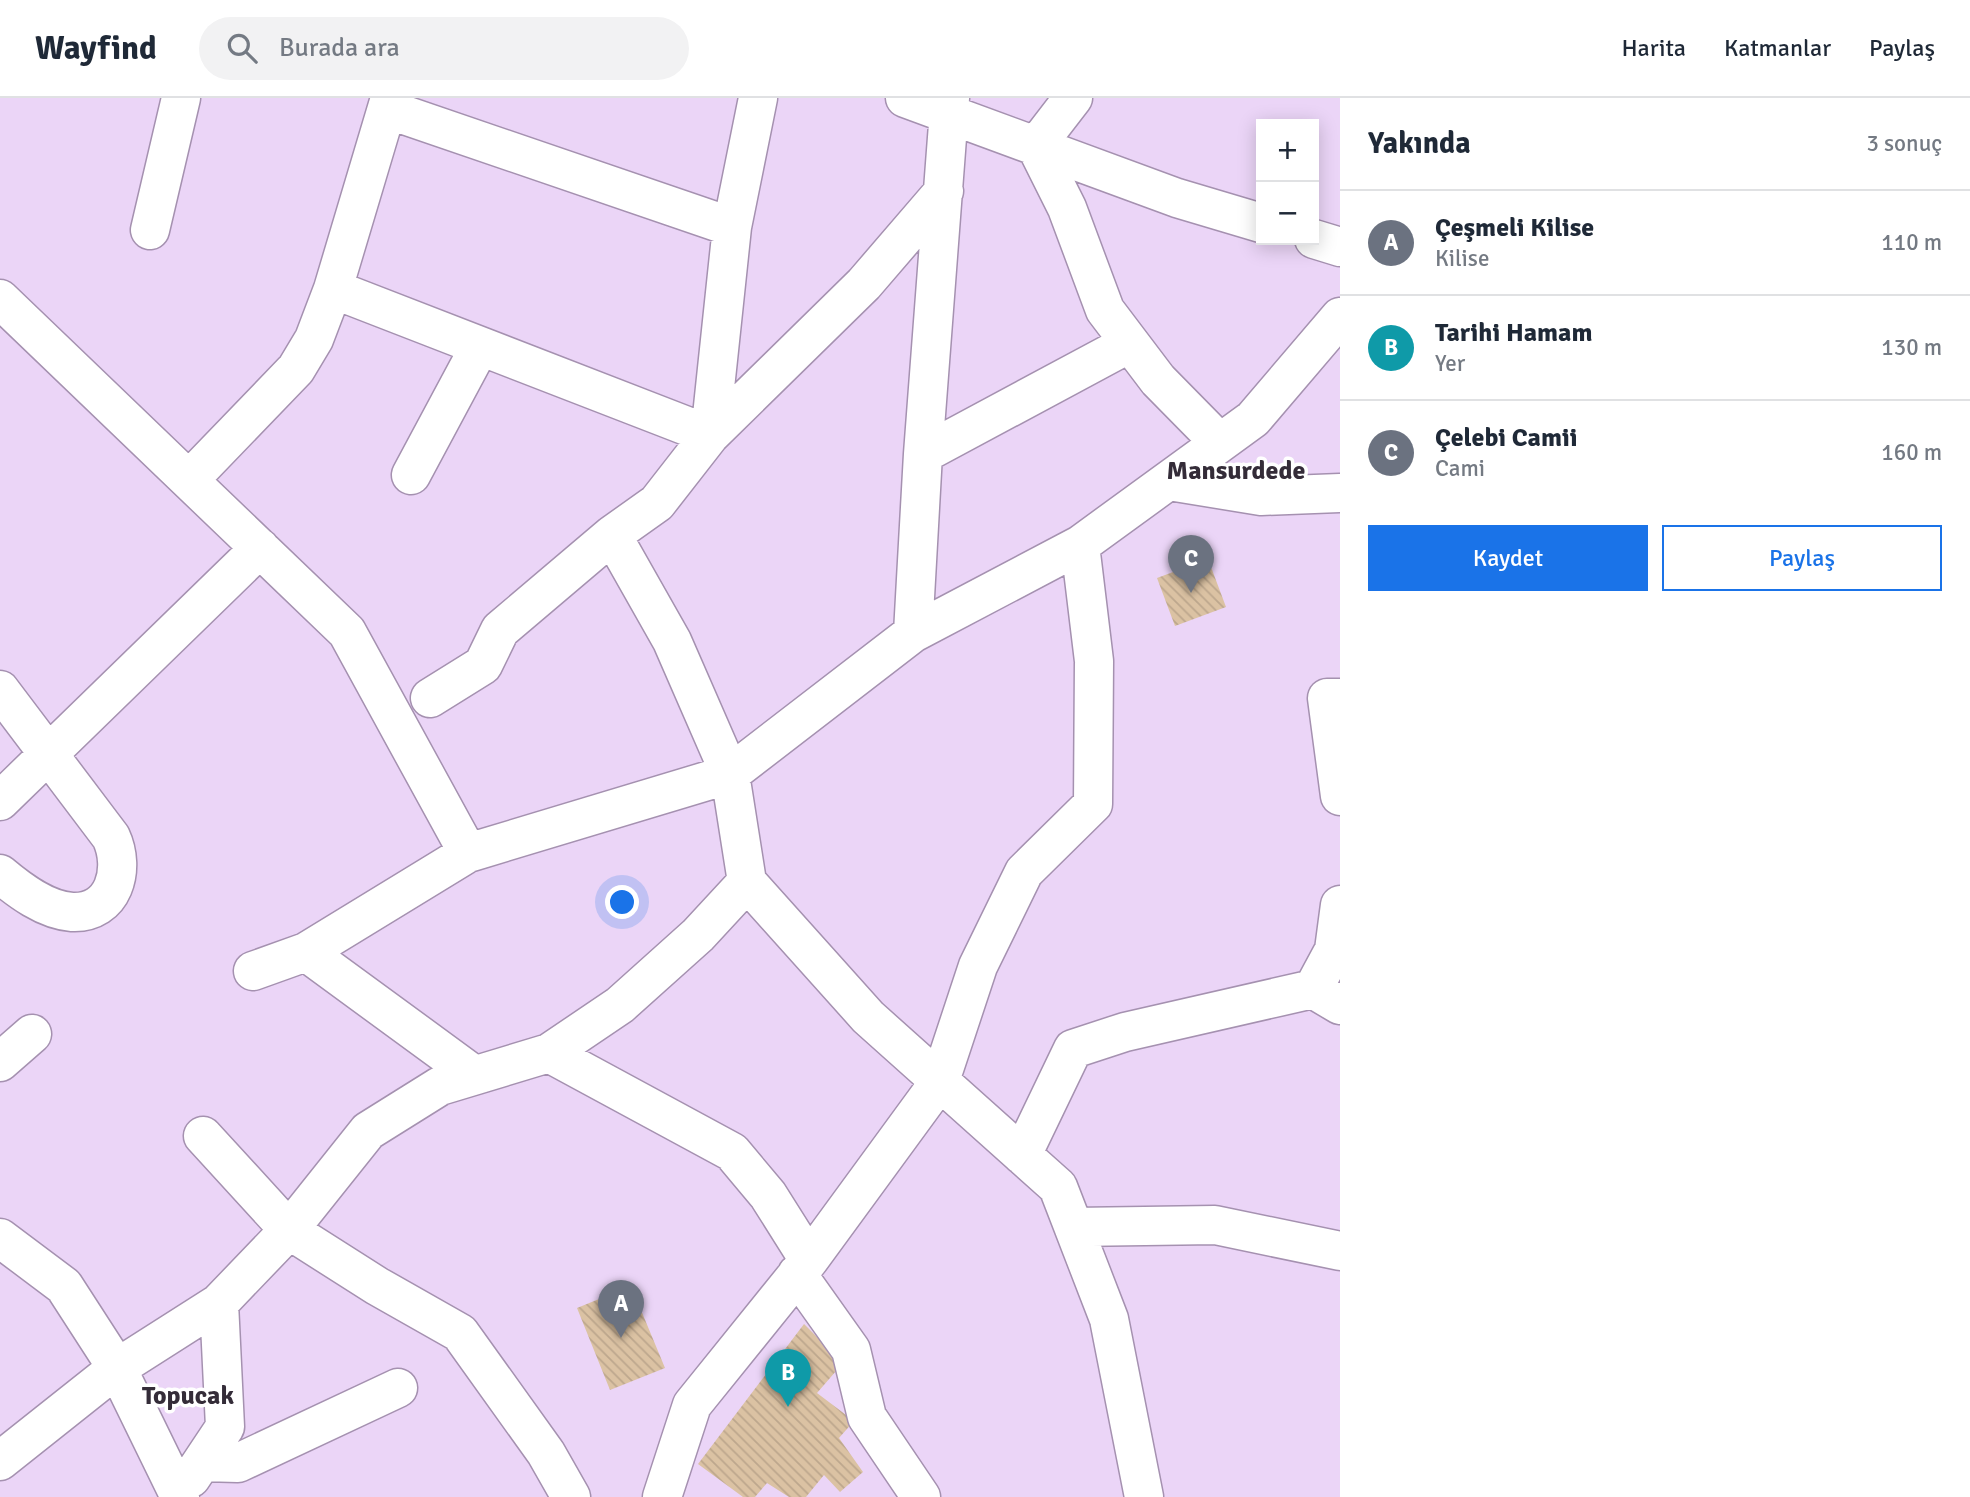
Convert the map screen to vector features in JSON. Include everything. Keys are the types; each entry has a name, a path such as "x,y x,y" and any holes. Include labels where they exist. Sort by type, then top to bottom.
{"street":[{"path":"150,230 181,98"},
{"path":"710,435 732,227 758,98"},
{"path":"905,98 949,106 1036,146 1177,198 1256,222"},
{"path":"1036,146 1073,98"},
{"path":"190,479 296,369 314,339 333,289 388,104 732,227"},
{"path":"913,633 923,454 949,106"},
{"path":"1036,146 1067,208 1105,310 1158,380 1220,443"},
{"path":"430,698 484,665 499,629 612,535 657,503 710,435 864,284 944,191"},
{"path":"1319,241 1340,247"},
{"path":"333,289 479,348 710,435"},
{"path":"0,299 347,632 468,853"},
{"path":"253,971 306,952 468,853 730,774 913,633 1080,545 1254,419 1340,317"},
{"path":"923,454 1130,343"},
{"path":"411,475 479,348"},
{"path":"1169,481 1261,496 1340,492"},
{"path":"612,535 672,641 730,774 747,882 869,1017 1058,1187 1109,1319 1144,1497"},
{"path":"662,1497 692,1405 803,1267 940,1081 978,967 1024,872 1093,804 1094,661 1080,545"},
{"path":"0,801 260,548"},
{"path":"0,690 49,751 111,837 119,863 115,886 92,908 70,912 30,897 0,874"},
{"path":"1340,698 1326,698 1340,796"},
{"path":"0,1461 117,1368 219,1303 289,1230 368,1131 440,1086 549,1053 620,1005 698,935 747,882"},
{"path":"1022,1155 1073,1049 1125,1032 1327,997 1340,905"},
{"path":"306,952 474,1075"},
{"path":"0,1062 33,1034"},
{"path":"549,1053 732,1152 768,1195 803,1267 850,1350 867,1417 921,1497"},
{"path":"203,1136 289,1230 377,1286 460,1333 546,1453 571,1497"},
{"path":"1073,1227 1215,1225 1340,1251"},
{"path":"0,1238 64,1286 117,1368 180,1496"},
{"path":"180,1496 225,1427 219,1303"},
{"path":"202,1462 238,1463 398,1388"}],"building":[{"path":"1208,559 1226,607 1175,626 1157,578"},
{"path":"631,1286 665,1368 610,1390 577,1308"},
{"path":"804,1324 843,1363 817,1393 854,1421 839,1438 863,1472 840,1492 824,1475 806,1497 789,1497 767,1483 755,1497 743,1497 698,1464"}],"place":[{"name":"Çelebi Camii","path":"1191,593"},
{"name":"Çeşmeli Kilise","path":"621,1338"},
{"name":"Tarihi Hamam","path":"788,1407"}],"district":[{"name":"Mansurdede","path":"1236,471"},
{"name":"Topucak","path":"188,1396"}]}
